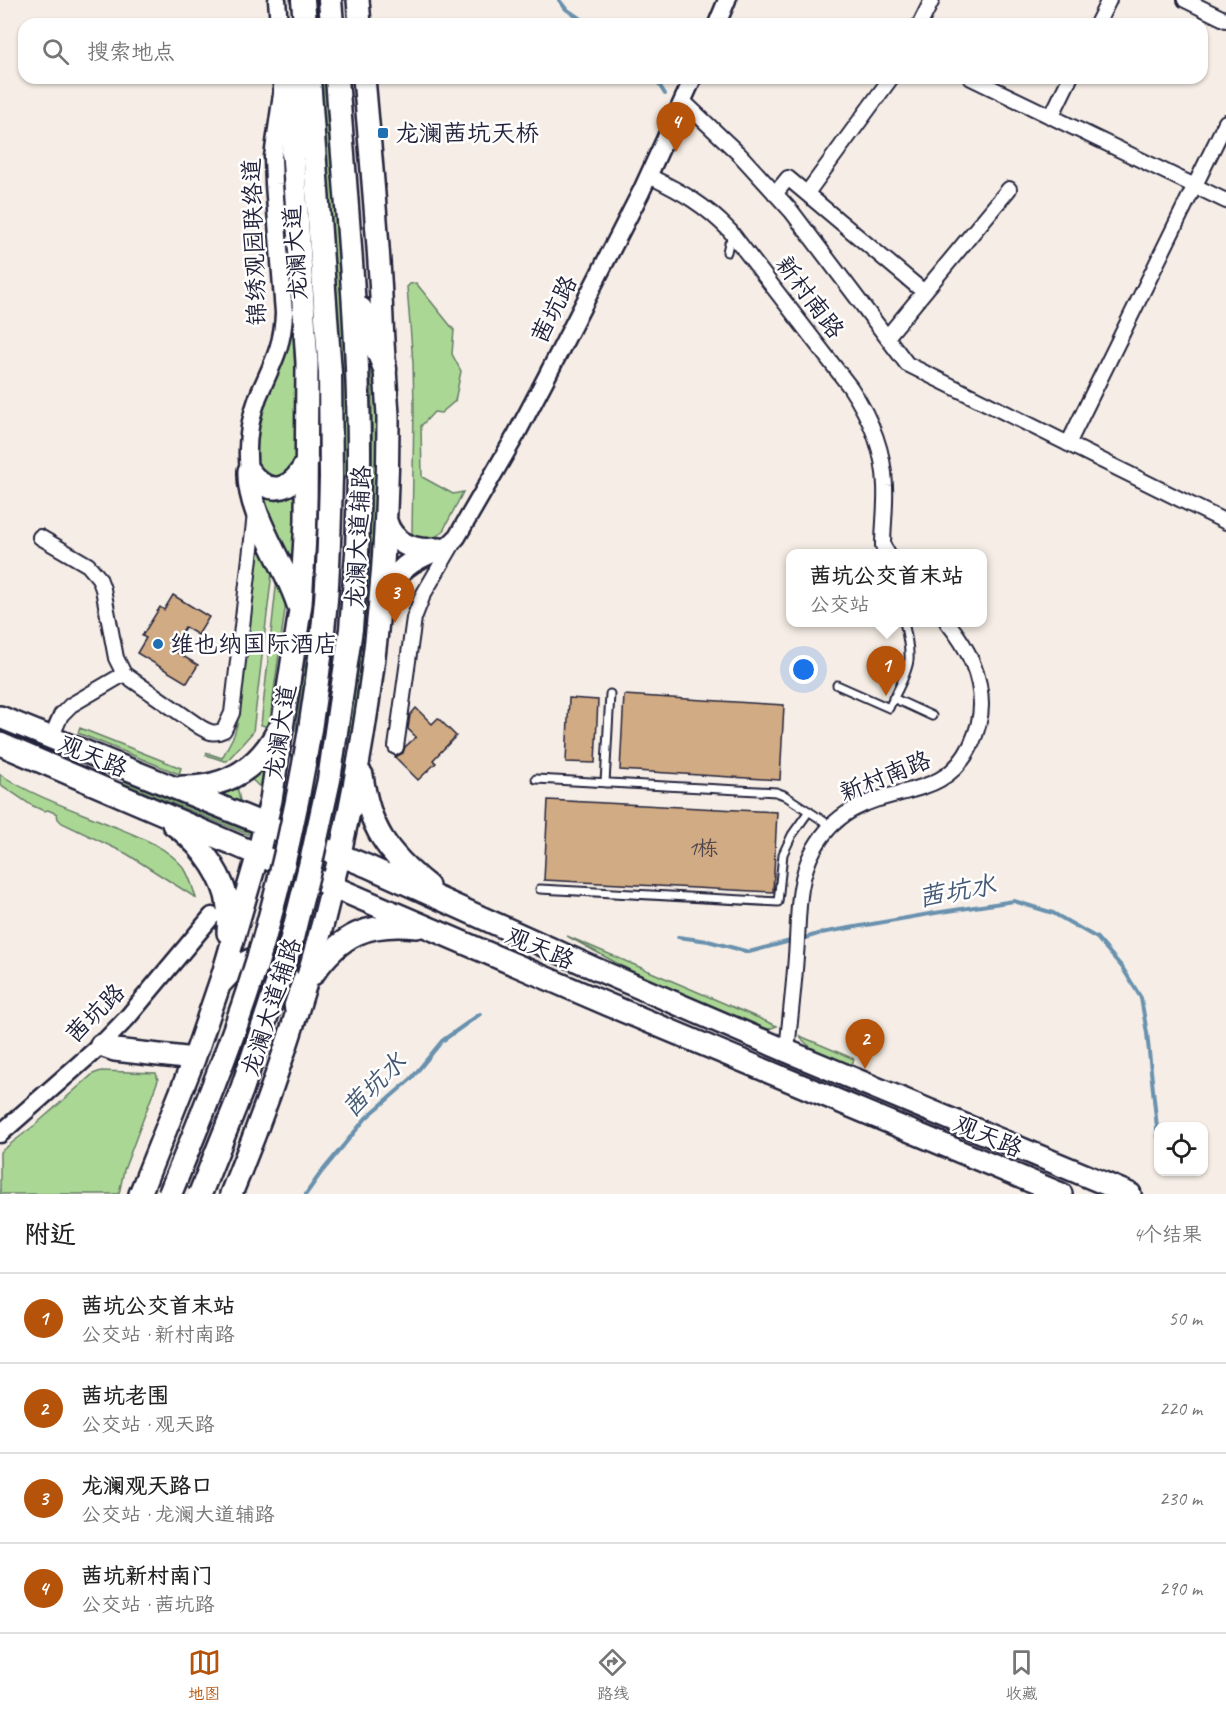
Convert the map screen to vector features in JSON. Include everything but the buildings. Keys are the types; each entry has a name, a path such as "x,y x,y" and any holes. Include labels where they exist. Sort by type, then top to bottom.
{"highway":[{"path":"330,0 332,18"},
{"path":"293,154 297,84"},
{"name":"龙澜大道","path":"170,1194 216,1080 264,939 296,809 310,726 326,600 331,477 330,373 309,84"},
{"path":"200,1194 245,1081 290,946 329,780 351,629 357,553 359,382 337,84"},
{"path":"354,289 384,369"}],"main road":[{"path":"358,0 360,18"},
{"name":"龙澜大道辅路","path":"231,1194 266,1105 303,993 334,886 361,754 380,609 386,521 387,381 384,369 380,274 364,84"},
{"path":"140,1194 194,1059 221,979 258,855 266,825 300,614 306,520 307,362 293,154"},
{"path":"249,471 265,486 279,488 296,478 307,461"},
{"path":"249,471 248,483 256,510 290,584 300,614"},
{"path":"386,521 387,527 395,538 404,544 422,550 439,549"},
{"path":"380,609 387,589 398,573 412,560 439,549"},
{"name":"观天路","path":"0,717 340,855 787,1051 1130,1194"},
{"path":"284,717 295,741 311,753 321,755 331,755 349,748 357,742 365,727"},
{"path":"174,787 205,786 236,775 257,760 265,751 284,717"},
{"name":"观天路","path":"0,744 442,934 1061,1194"},
{"path":"361,754 361,772 367,804 384,843 416,876 462,909"},
{"path":"153,810 181,829 212,866 223,887 229,917 221,979"},
{"path":"303,993 329,953 348,937 371,929 402,926 442,934"},
{"path":"221,979 246,961 256,958 273,961 281,965 287,973 295,999 296,1014"},
{"path":"101,1045 115,1050 194,1059"}],"street":[{"path":"277,0 278,18"},
{"path":"720,18 727,0"},
{"path":"923,18 932,0"},
{"path":"1100,18 1109,0"},
{"path":"1185,0 1226,20"},
{"name":"锦绣观园联络道","path":"249,471 248,440 253,412 280,344 283,328 284,313 273,157 282,84"},
{"name":"茜坑路","path":"439,549 449,545 457,537 516,435 649,176 690,84"},
{"path":"807,194 887,84"},
{"path":"983,84 1226,201"},
{"path":"1051,117 1067,84"},
{"path":"683,101 740,155 792,212 907,364 1226,522"},
{"path":"1068,444 1226,122"},
{"name":"新村南路","path":"649,176 698,202 714,214 734,236 850,387 876,435 884,470 885,549"},
{"path":"775,194 788,178 924,292"},
{"path":"887,337 1009,189"},
{"path":"40,537 88,565 99,578 116,658 124,674 200,727 217,733 224,730 232,713 256,510"},
{"path":"396,747 414,618 423,595 457,537"},
{"name":"新村南路","path":"787,1051 802,880 815,847 841,817 866,803 925,786 950,773 960,764 973,740 981,712 980,690 966,648 951,627"},
{"path":"51,738 61,714 70,705 124,674"},
{"name":"茜坑路","path":"0,1134 101,1045 127,1018 212,916"}],"lane":[{"path":"727,252 734,236"},
{"path":"837,685 889,708 909,660 905,627"},
{"path":"605,783 610,694"},
{"path":"893,698 932,716"},
{"path":"536,779 776,792 831,826"},
{"path":"540,889 778,902 783,854 792,835 809,811"}],"green space":[{"path":"319,84 326,84 346,336 349,477 341,477 340,360"},
{"path":"300,130 317,331 321,452 317,559 298,737 296,730 310,617 315,551 318,466 317,378"},
{"path":"416,283 454,330 452,354 461,371 455,401 441,413 434,412 421,426 422,477 453,494 463,492 442,533 431,539 418,541 412,533 414,407 407,287"},
{"path":"290,315 293,320 298,455 294,471 275,482 256,470 253,453 256,429"},
{"path":"370,341 381,410 379,542 354,726 347,744 366,593 372,493"},
{"path":"297,482 292,563 260,505 263,493"},
{"path":"258,544 262,545 272,572 253,732 227,761 224,761 206,755 207,753 222,758 237,725"},
{"path":"278,569 286,602 269,727 261,725"},
{"path":"80,728 181,768 179,774 78,733"},
{"path":"268,753 263,790 247,775"},
{"path":"0,774 41,796 151,842 177,860 184,868 196,898 127,854 62,823 57,814 31,805 0,784"},
{"path":"124,781 251,833 252,836 123,783"},
{"path":"236,781 241,806 206,791"},
{"path":"567,936 777,1026 769,1029 762,1027 635,973"},
{"path":"800,1036 854,1059 852,1065 816,1050"},
{"path":"101,1071 156,1073 158,1080 124,1170 119,1194 0,1194 0,1152 35,1125 93,1074"}],"waterway":[{"path":"559,0 566,9 579,18"},
{"path":"659,84 665,94"},
{"name":"茜坑水","path":"802,939 821,933 1014,901 1053,913 1097,938 1122,967 1141,998 1156,1122"},
{"name":"茜坑水","path":"678,937 708,941 749,952 794,940"},
{"name":"茜坑水","path":"306,1194 366,1118 411,1079 442,1041 480,1014"}],"place":[{"name":"龙澜茜坑天桥","path":"383,133"},
{"name":"茜坑新村南门","path":"676,152"},
{"name":"龙澜观天路口","path":"395,623"},
{"name":"维也纳国际酒店","path":"158,644"},
{"name":"茜坑公交首末站","path":"886,696"},
{"name":"茜坑老围","path":"865,1069"}]}
